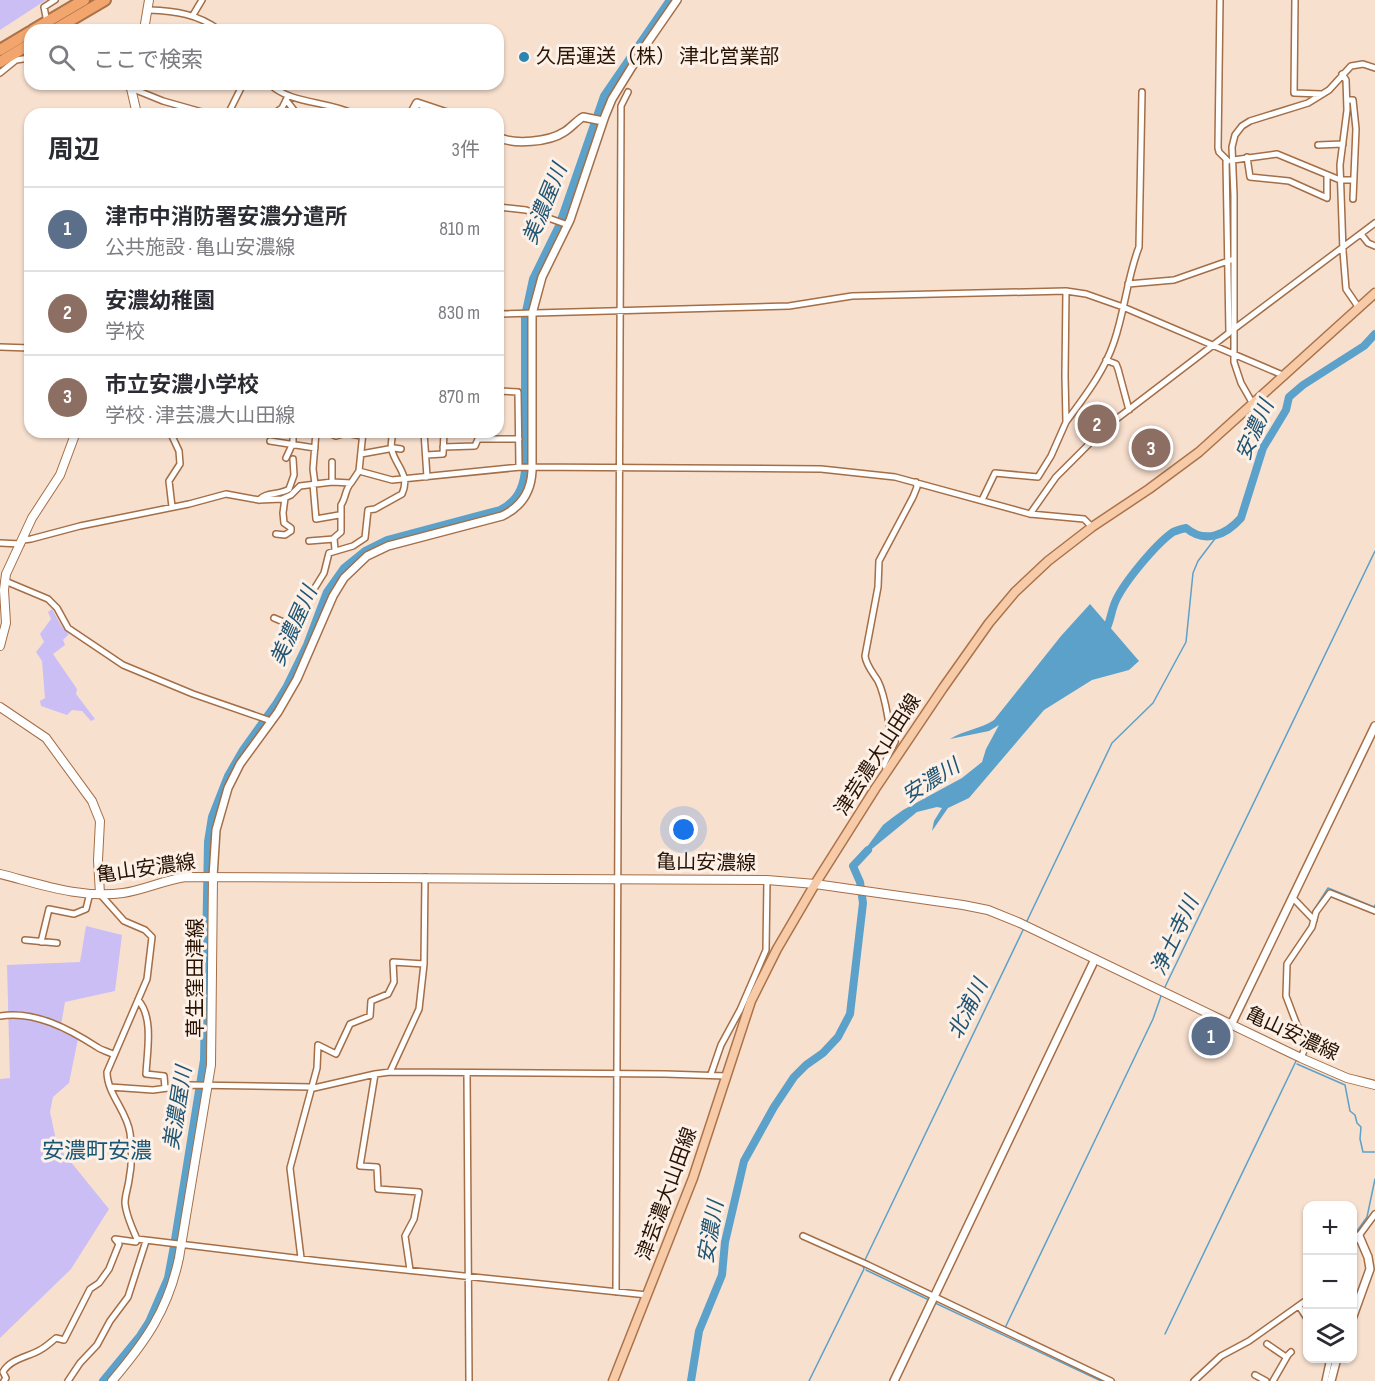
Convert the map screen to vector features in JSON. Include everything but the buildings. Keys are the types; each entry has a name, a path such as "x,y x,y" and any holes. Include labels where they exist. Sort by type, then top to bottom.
{"highway":[{"path":"44,24 84,0"},
{"path":"64,24 105,0"},
{"path":"0,50 24,36"},
{"path":"0,62 24,48"}],"main road":[{"path":"146,24 149,0"},
{"path":"131,90 136,108"},
{"name":"津芸濃大山田線","path":"613,1381 690,1187 751,1001 777,949 815,884 888,770 989,623 1016,592 1048,561 1198,452 1375,293"},
{"path":"0,646 6,623 5,581 32,518 60,475 74,438"},
{"path":"0,707 46,738 92,801 100,821 98,860 100,894"},
{"name":"亀山安濃線","path":"0,874 62,890 100,894 132,892 170,880 201,877 425,877 767,880 815,884 915,898 988,910 1020,923 1298,1056 1347,1078 1375,1085"},
{"name":"草生窪田津線","path":"112,1381 142,1345 159,1317 173,1283 212,1047 212,877"}],"street":[{"path":"46,18 44,7 55,0"},
{"path":"194,15 202,0"},
{"path":"212,877 215,838 222,803 240,764 267,720 288,695 308,658 333,596 352,569 374,552 388,546 508,513 528,492 532,479 530,467 531,314 543,278 566,224 601,121 618,89 677,0"},
{"path":"1220,0 1218,148 1230,161"},
{"path":"1295,0 1295,109"},
{"path":"149,10 194,15 211,24"},
{"path":"0,74 16,60 24,59"},
{"path":"1253,404 1238,376 1232,331 1230,161 1233,139 1244,124 1252,119 1308,104 1329,90 1351,66 1358,64 1375,68"},
{"path":"1342,74 1346,80 1347,100 1340,180 1346,289 1359,308"},
{"path":"616,1292 621,106 631,90 618,89"},
{"path":"140,90 163,101 188,108"},
{"path":"231,108 240,90"},
{"path":"276,90 287,98 293,108"},
{"path":"982,501 989,479 995,473 1038,477 1051,456 1066,422 1097,380 1114,344 1132,265 1140,243 1142,92"},
{"path":"1295,93 1321,94"},
{"path":"282,108 287,98"},
{"path":"287,98 338,108"},
{"path":"1347,100 1353,100 1356,129 1353,199"},
{"path":"414,108 417,103 432,108"},
{"path":"504,140 529,142 559,135 579,119 589,117 601,121"},
{"path":"1345,129 1356,129"},
{"path":"1318,145 1343,144"},
{"path":"1230,161 1277,154 1340,180 1353,180"},
{"path":"1247,157 1250,177 1289,181 1327,198 1326,175"},
{"path":"504,208 526,210 566,224"},
{"path":"1030,514 1056,477 1106,427 1375,224"},
{"path":"1361,234 1374,243"},
{"path":"1128,284 1174,280 1231,260"},
{"path":"1066,291 1066,422"},
{"path":"504,314 789,306 852,296 1066,291 1086,294 1123,307 1284,376"},
{"path":"0,347 24,348"},
{"path":"1106,360 1116,364 1129,410"},
{"path":"504,391 518,392 520,467"},
{"path":"504,437 519,439"},
{"path":"172,507 169,481 177,470 180,457 173,438"},
{"path":"259,500 264,495 282,494 289,489 294,475 289,458 293,438"},
{"path":"316,438 313,469 316,519 339,515 341,517"},
{"path":"335,550 334,535 341,532 341,505 345,500 347,487 359,471 362,438"},
{"path":"274,618 293,626 298,623 306,602 324,573 329,553 353,546 366,538 368,510 400,496 404,489 404,479 390,449 391,438"},
{"path":"425,438 427,477"},
{"path":"426,455 443,454 444,438"},
{"path":"443,447 475,446 480,438"},
{"path":"270,441 315,448"},
{"path":"353,455 401,449"},
{"path":"332,462 332,482"},
{"path":"359,471 388,480 520,467 821,469 886,475 1030,514 1084,519 1092,527"},
{"path":"0,543 22,542 226,494 259,500 285,498 300,486 332,482 351,483"},
{"path":"888,770 884,764 895,742 887,721 886,703 865,656 878,587 878,564 913,496 917,487 916,482"},
{"path":"276,534 285,535 291,531 291,528 284,523 285,498"},
{"path":"309,541 334,539"},
{"path":"5,581 48,599 68,628 123,665 193,694 267,720"},
{"path":"1232,1023 1375,726"},
{"path":"390,1072 418,1009 424,964 425,877"},
{"path":"711,1074 721,1045 740,1010 766,950 767,880"},
{"path":"1298,1056 1308,1043 1297,1025 1286,996 1287,964 1312,927 1316,912 1330,892 1375,911"},
{"path":"41,942 49,909 77,913 86,909 90,893"},
{"path":"100,894 123,921 145,930 152,938 148,974 107,1072 110,1087 129,1125 131,1163 125,1202 137,1239"},
{"path":"1292,897 1314,920"},
{"path":"25,940 57,943"},
{"path":"894,1381 1095,959"},
{"path":"301,1258 290,1168 310,1086 317,1068 318,1045 336,1054 350,1024 370,1016 371,1001 388,994 394,982 393,962 424,964"},
{"path":"138,1000 143,1006 147,1025 146,1074 164,1076 165,1088"},
{"path":"0,1016 44,1019 114,1055"},
{"path":"110,1087 136,1090 197,1085 310,1086 314,1088 390,1072 711,1074 726,1076"},
{"path":"467,1073 469,1381"},
{"path":"375,1074 360,1166 377,1167 378,1189 419,1192 414,1219 405,1236 410,1270"},
{"path":"1357,1239 1375,1214"},
{"path":"803,1236 1111,1381"},
{"path":"1357,1309 1370,1269 1368,1257 1359,1236"},
{"path":"4,1381 6,1378 3,1369 10,1364 43,1349 56,1338 64,1340 90,1288 99,1283 116,1256 119,1244 115,1239 136,1242 137,1239 647,1295"},
{"path":"68,1381 97,1344 110,1321 128,1297 146,1241"},
{"path":"1194,1381 1221,1356 1249,1341 1303,1303"},
{"path":"1299,1306 1303,1312"},
{"path":"1267,1344 1286,1357"},
{"path":"1273,1381 1291,1352"},
{"path":"1325,1381 1328,1363"},
{"path":"1331,1381 1336,1363"},
{"path":"1255,1375 1266,1381"}],"shaded area":[{"path":"0,0 46,0 0,30"},
{"path":"52,609 62,627 69,634 63,640 65,645 53,654 77,689 76,694 95,719 91,721 82,711 72,710 67,715 41,706 40,701 45,698 42,661 36,652 44,642 40,634 51,619 48,612"},
{"path":"86,926 122,935 115,991 65,1002 60,1031 78,1039 69,1083 53,1097 50,1112 57,1145 109,1209 71,1269 0,1338 0,1079 10,1078 7,965 80,962"}],"water":[{"path":"1090,604 1139,661 1129,670 1092,680 1044,710 969,798 948,808 932,831 934,821 942,808 917,812 856,862 883,825 903,810 962,778 982,762 999,725 989,731 950,739 994,720 1061,636"}],"waterway":[{"name":"美濃屋川","path":"103,1381 149,1322 168,1278 204,1060 208,842 212,817 228,776 287,686 307,645 327,592 344,568 365,551 387,540 500,510 518,495 525,471 525,316 533,279 559,226 604,96 670,0"},
{"name":"安濃川","path":"1103,635 1109,624 1114,605 1124,587 1140,565 1173,532 1186,528 1200,536 1215,535 1229,529 1241,518 1263,448 1286,410 1289,397 1303,385 1364,346 1375,334"},
{"name":"北浦川","path":"1026,923 1112,743 1153,703 1186,642 1193,573 1198,561 1217,536"},
{"name":"浄土寺川","path":"1164,989 1375,551"},
{"name":"安濃川","path":"691,1381 699,1331 722,1275 725,1242 744,1161 774,1107 794,1077 838,1037 850,1014 863,903 860,882 853,866 868,850"},
{"path":"1312,913 1328,888 1374,907 1375,905"},
{"name":"北浦川","path":"864,1262 1024,928"},
{"name":"浄土寺川","path":"1005,1328 1153,1019 1161,996"},
{"path":"1165,1334 1297,1059"},
{"path":"1297,1064 1345,1085 1350,1111 1355,1115 1361,1127 1360,1139 1363,1152 1375,1152"},
{"path":"1357,1231 1367,1217 1375,1179"},
{"path":"809,1381 864,1269 863,1266"},
{"name":"北浦川","path":"866,1270 929,1300"},
{"name":"北浦川","path":"933,1302 1101,1381"}],"place":[{"name":"久居運送（株） 津北営業部","path":"524,57"},
{"name":"安濃幼稚園","path":"1097,424"},
{"name":"市立安濃小学校","path":"1151,448"},
{"name":"津市中消防署安濃分遣所","path":"1211,1036"}],"district":[{"name":"安濃町安濃","path":"97,1151"}]}
